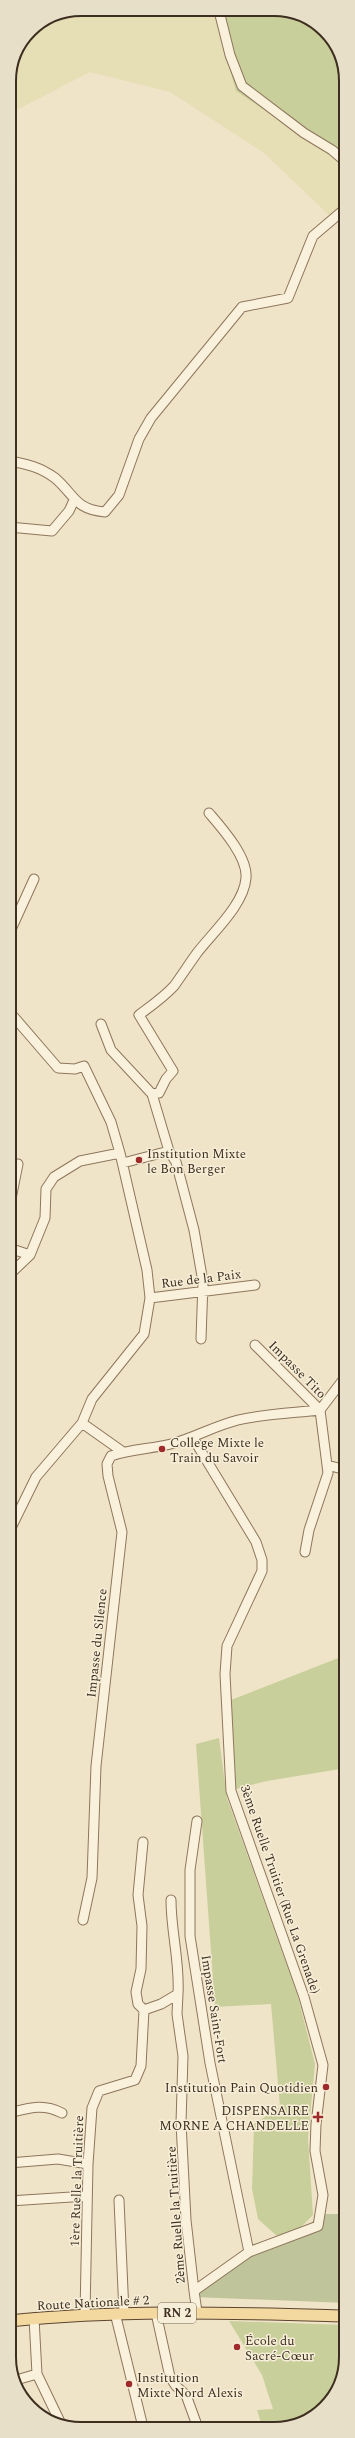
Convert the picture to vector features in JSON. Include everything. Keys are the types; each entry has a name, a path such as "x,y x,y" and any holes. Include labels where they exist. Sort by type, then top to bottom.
{"main road":[{"name":"Route Nationale # 2","path":"16,2320 84,2314 120,2313 197,2312 339,2316"}],"street":[{"path":"220,16 230,55 242,86 304,133 339,156"},
{"path":"16,462 32,464 55,479 74,500 89,510 104,512 119,495 139,439 156,413 242,307 288,298 313,236 339,214"},
{"path":"16,528 52,532 70,511 74,500"},
{"path":"152,1094 159,1093 166,1079 173,1071 139,1015 173,986 198,952 220,927 243,890 246,877 243,863 236,848 209,813"},
{"path":"16,919 34,879"},
{"path":"16,1020 58,1068 75,1069 84,1066 111,1122 120,1152 147,1270 150,1298 144,1334 92,1399 82,1423 36,1477 16,1518"},
{"path":"101,1024 111,1050 152,1094 169,1151 176,1162 194,1230 203,1282 201,1339"},
{"path":"123,1163 169,1151"},
{"path":"16,1268 30,1255 45,1218 46,1189 54,1177 80,1161 120,1152"},
{"path":"16,1174 18,1164"},
{"path":"16,1250 30,1255"},
{"name":"Rue de la Paix","path":"150,1298 202,1293 255,1285"},
{"name":"Impasse Tito","path":"255,1346 320,1410 328,1473 309,1530 305,1552"},
{"path":"320,1410 339,1385"},
{"name":"Impasse du Silence","path":"83,1920 92,1878 96,1766 122,1532 108,1476 107,1464 111,1456 123,1452 152,1449 193,1438 207,1430 238,1420 320,1410"},
{"path":"82,1423 123,1452"},
{"name":"3ème Ruelle Truitier (Rue La Grenade)","path":"193,1438 256,1542 262,1560 262,1571 227,1646 225,1674 231,1791 304,1997 323,2065 316,2124 315,2151 323,2195 318,2226 249,2252"},
{"path":"327,1465 339,1468"},
{"name":"Impasse Saint-Fort","path":"197,1821 190,1870 190,1936 210,2063 249,2252"},
{"name":"1ère Ruelle la Truitière","path":"84,2314 88,2164 92,2108 99,2091 135,2080 141,2066 144,2010 138,2004 136,1992 141,1969 142,1926 138,1895 143,1842"},
{"name":"2ème Ruelle la Truitière","path":"171,1900 171,1924 180,1972 177,2014 183,2056 182,2123 186,2205 194,2291"},
{"path":"144,2010 161,2004 178,1994"},
{"path":"16,2111 31,2108 51,2107 62,2113"},
{"path":"16,2163 58,2160 88,2164"},
{"path":"16,2201 87,2196"},
{"path":"119,2200 120,2313 141,2422"},
{"path":"197,2312 194,2291 249,2252"},
{"path":"156,2313 170,2377 176,2386 186,2395 196,2422"},
{"path":"34,2318 37,2374 58,2418"},
{"path":"20,2379 37,2374"}],"shaded area":[{"path":"81,16 215,16 236,91 339,156 339,218 335,221 264,153 170,92 90,72 16,110 17,68 21,56 35,35 56,21 68,17"}],"green space":[{"path":"215,16 283,17 291,18 310,27 326,41 337,64 339,76 339,157 322,149 236,91"},
{"path":"339,1658 339,1769 267,1781 236,1789 231,1700"},
{"path":"219,1738 227,1798 297,1993 315,2064 308,2138 313,2215 298,2230 277,2236 258,2219 252,2189 254,2124 280,2107 271,2004 215,2007 196,1744"},
{"path":"319,2214 339,2214 339,2303 194,2297 196,2285 253,2244 305,2231"},
{"path":"229,2321 339,2325 339,2357 336,2378 323,2400 314,2409 291,2420 279,2422 261,2422 257,2410 273,2409 262,2375"}],"place":[{"name":"Institution Mixte le Bon Berger","path":"139,1160"},
{"name":"College Mixte le Train du Savoir","path":"162,1449"},
{"name":"Institution Pain Quotidien","path":"326,2087"},
{"name":"DISPENSAIRE MORNE A CHANDELLE","path":"318,2117"},
{"name":"École du Sacré-Cœur","path":"237,2347"},
{"name":"Institution Mixte Nord Alexis","path":"129,2384"}]}
